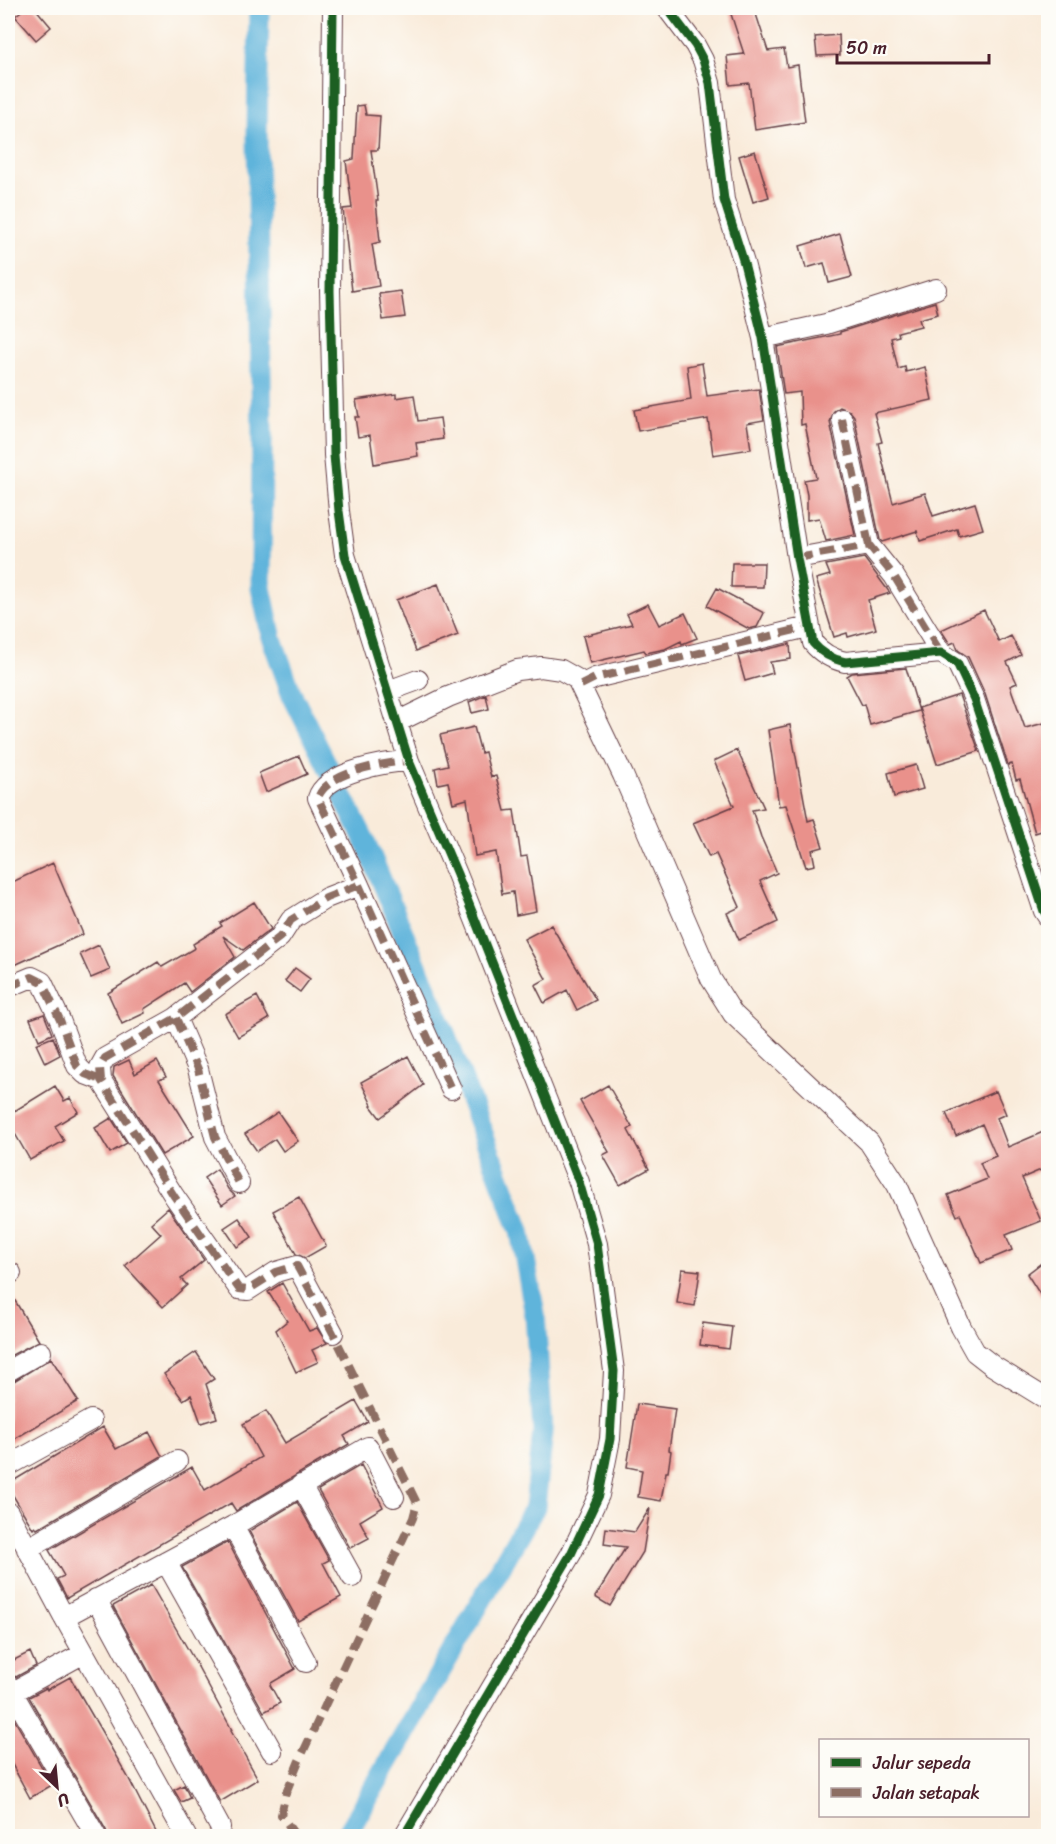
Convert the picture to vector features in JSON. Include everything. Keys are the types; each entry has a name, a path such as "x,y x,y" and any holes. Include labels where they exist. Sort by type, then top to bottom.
{"street":[{"path":"333,8 330,291 335,466 345,555 409,761 457,874 579,1182 597,1244 614,1371 610,1439 598,1495 571,1554 404,1836"},
{"path":"667,8 695,45 703,60 710,83 724,200 744,263 763,338 808,627 813,643 819,651 832,659 845,663 941,653"},
{"path":"763,338 826,324 936,289"},
{"path":"842,419 869,546 894,576 941,653 952,659 961,669 974,699 1044,911 1048,917"},
{"path":"797,558 869,546"},
{"path":"581,685 595,678 808,627"},
{"path":"398,722 448,697 517,670 542,667 561,670 577,679 623,775 711,979 733,1014 869,1142 897,1185 961,1327 975,1352 993,1366 1048,1400"},
{"path":"388,691 418,680"},
{"path":"409,761 387,762 331,781 321,790 318,798 451,1089"},
{"path":"333,1333 297,1266 276,1272 248,1290 239,1289 174,1196 100,1080 100,1067 105,1058 176,1018 280,937 291,920 326,898 359,885"},
{"path":"8,987 32,977 42,982 60,1020 77,1066 85,1074 100,1080"},
{"path":"176,1018 198,1069 215,1137 239,1183"},
{"path":"8,1371 41,1352"},
{"path":"8,1466 91,1420"},
{"path":"64,1617 232,1526 368,1447 394,1497"},
{"path":"27,1549 177,1461"},
{"path":"302,1485 352,1577"},
{"path":"8,1512 186,1836"},
{"path":"232,1526 306,1662"},
{"path":"166,1562 272,1751"},
{"path":"96,1599 220,1827"},
{"path":"84,1653 9,1691 96,1836"}],"building":[{"path":"25,8 35,8 51,27 36,40 15,16"},
{"path":"729,8 754,8 768,51 784,49 787,67 798,65 805,122 755,130 749,83 730,85 727,56 744,54"},
{"path":"839,35 840,55 817,56 815,37"},
{"path":"364,105 366,115 380,116 378,150 371,150 378,201 376,201 380,242 372,244 379,286 352,291 343,209 352,208 346,161 354,159 357,106"},
{"path":"755,151 769,197 753,202 739,156"},
{"path":"840,234 852,277 829,283 824,263 806,268 800,246"},
{"path":"401,291 405,317 383,320 379,294"},
{"path":"935,302 938,314 919,319 921,326 898,332 899,336 891,338 898,369 905,367 906,372 925,367 932,400 874,413 882,442 878,443 893,503 925,493 933,516 975,503 983,529 959,536 957,529 920,541 917,531 882,542 854,416 850,411 840,407 834,411 830,422 855,535 826,541 819,518 807,520 807,495 804,480 816,478 805,424 801,425 800,392 784,394 777,347 840,334 840,332"},
{"path":"702,363 707,396 759,389 764,420 747,423 751,449 713,455 708,419 638,431 634,410 691,400 687,366"},
{"path":"396,394 396,398 414,395 418,421 440,418 443,439 416,443 418,456 374,464 370,435 358,437 355,417 359,417 356,400"},
{"path":"864,558 890,593 868,600 876,629 848,637 847,633 834,637 816,579 830,575 826,565"},
{"path":"732,563 764,563 763,587 731,587"},
{"path":"438,584 458,635 416,651 396,600"},
{"path":"717,588 764,613 757,627 749,629 707,606"},
{"path":"648,604 659,625 685,613 697,638 682,644 681,641 665,649 646,653 644,650 590,663 583,636 632,624 627,614"},
{"path":"984,610 999,642 1011,636 1021,655 1007,662 1017,683 1010,686 1025,728 1048,722 1048,829 1035,833 1020,779 1016,780 1012,764 1008,765 985,694 968,657 958,650 955,642 950,644 941,630"},
{"path":"790,644 791,659 770,662 773,673 745,681 738,656"},
{"path":"906,668 919,711 870,725 864,704 862,705 847,676 852,673"},
{"path":"486,695 489,709 472,713 469,702"},
{"path":"959,695 979,751 937,764 919,708"},
{"path":"790,725 808,821 814,819 823,847 812,850 815,865 806,867 786,805 779,806 768,730"},
{"path":"474,727 481,753 485,752 491,777 496,776 505,811 514,810 521,857 527,856 536,911 516,915 513,892 502,894 496,852 475,856 467,799 453,803 448,782 438,784 435,768 448,765 440,735"},
{"path":"737,750 764,808 752,810 777,873 760,881 778,922 739,940 727,913 740,907 716,854 709,857 693,823 734,806 714,761"},
{"path":"299,756 307,774 266,792 259,773"},
{"path":"916,765 923,789 894,797 888,773"},
{"path":"53,863 83,934 8,968 8,884"},
{"path":"254,902 271,929 243,950 223,936 235,957 190,992 184,983 144,1009 145,1013 122,1024 108,993 158,962 162,967 195,948 193,944 222,926 220,923"},
{"path":"551,925 596,1000 577,1010 567,990 544,1003 535,985 546,979 524,939"},
{"path":"99,945 110,970 91,978 80,954"},
{"path":"295,968 310,979 300,992 285,981"},
{"path":"257,996 269,1019 238,1037 225,1014"},
{"path":"44,1014 52,1034 39,1040 30,1019"},
{"path":"53,1037 60,1055 45,1063 36,1044"},
{"path":"408,1056 423,1085 380,1118 371,1106 361,1082"},
{"path":"129,1060 135,1074 157,1061 166,1077 159,1080 194,1136 162,1155 113,1076 114,1067"},
{"path":"608,1085 632,1127 628,1130 649,1169 620,1185 603,1155 609,1152 580,1101"},
{"path":"55,1086 64,1101 70,1098 78,1112 55,1126 64,1141 30,1160 14,1132 8,1136 8,1115"},
{"path":"996,1091 1006,1114 997,1118 1008,1147 1048,1130 1048,1167 1022,1178 1041,1221 1006,1235 1012,1250 981,1263 960,1214 957,1216 948,1195 987,1179 980,1163 996,1156 982,1124 956,1136 946,1113"},
{"path":"278,1112 298,1141 283,1151 275,1139 257,1151 245,1134"},
{"path":"111,1118 127,1143 110,1153 95,1128"},
{"path":"217,1169 228,1189 235,1196 222,1205 204,1178"},
{"path":"299,1197 326,1246 305,1258 296,1254 273,1211"},
{"path":"168,1208 204,1260 181,1279 187,1285 163,1307 125,1266 161,1234 151,1223"},
{"path":"239,1218 252,1237 237,1247 224,1228"},
{"path":"1048,1258 1048,1307 1027,1274"},
{"path":"682,1269 700,1271 695,1306 677,1303"},
{"path":"282,1283 309,1331 317,1328 327,1343 312,1350 318,1362 296,1372 276,1330 287,1321 268,1292"},
{"path":"8,1289 39,1341 8,1357"},
{"path":"703,1323 732,1327 729,1349 700,1345"},
{"path":"196,1352 214,1379 206,1384 217,1418 201,1423 191,1395 183,1400 164,1374"},
{"path":"51,1358 78,1401 8,1443 8,1383"},
{"path":"356,1401 368,1422 344,1436 349,1444 236,1511 231,1503 67,1598 57,1579 64,1576 49,1550 192,1467 205,1490 261,1457 243,1424 266,1411 285,1443"},
{"path":"637,1404 675,1409 668,1472 666,1472 661,1501 638,1497 642,1470 627,1467"},
{"path":"103,1427 116,1449 149,1432 162,1456 37,1529 35,1527 33,1529 8,1484"},
{"path":"361,1465 383,1507 360,1521 369,1538 350,1548 318,1490"},
{"path":"297,1502 329,1560 323,1563 341,1597 298,1621 249,1531"},
{"path":"650,1508 643,1552 610,1606 595,1597 626,1547 604,1544 606,1528 635,1532"},
{"path":"228,1542 295,1669 271,1683 280,1703 264,1712 182,1567"},
{"path":"151,1585 258,1779 220,1802 113,1606"},
{"path":"30,1652 36,1666 16,1677 8,1673 8,1663"},
{"path":"70,1677 128,1777 158,1836 108,1836 29,1697"},
{"path":"14,1719 52,1785 30,1798 8,1757 8,1722"},
{"path":"184,1785 190,1798 181,1802 174,1790"}],"waterway":[{"path":"259,8 257,134 262,434 261,588 272,639 292,695 365,841 445,1033 520,1231 535,1315 543,1432 535,1507 346,1836"}],"marked path":[{"path":"842,419 869,545"},
{"path":"797,558 869,545 894,576 941,653"},
{"path":"581,685 595,678 808,627"},
{"path":"296,1836 281,1815 286,1793 413,1518 417,1503 333,1333 297,1266 276,1272 248,1290 239,1289 174,1196 101,1080 100,1067 105,1058 176,1018 280,937 291,920 326,898 359,885 318,798 323,789 332,781 344,775 372,766 409,761"},
{"path":"359,885 451,1089"},
{"path":"8,987 32,977 42,982 60,1020 77,1066 85,1074 101,1080"},
{"path":"176,1018 198,1069 215,1137 239,1183"}],"cycle path":[{"path":"333,8 330,291 334,455 345,555 409,761 457,874 579,1182 597,1244 614,1371 610,1439 599,1495 571,1554 404,1836"},
{"path":"667,8 695,45 703,60 710,83 724,200 744,263 763,338 797,558 813,643 828,656 845,662 941,653 957,663 974,699 1044,911 1048,917"}]}
